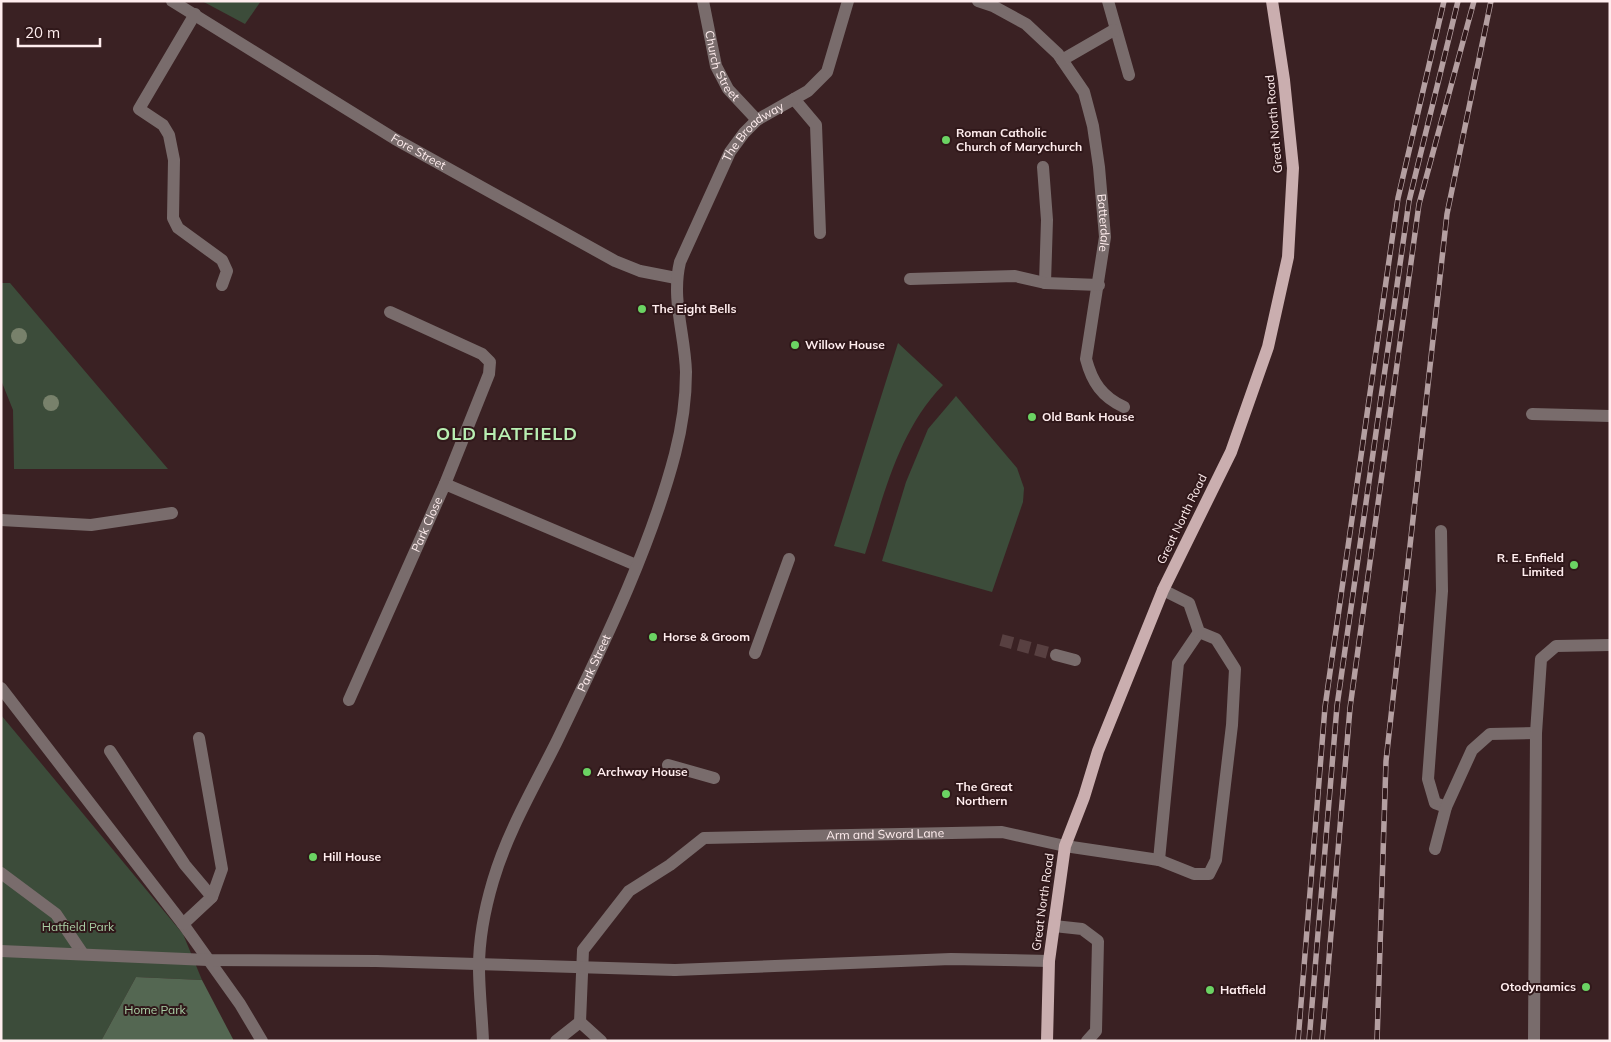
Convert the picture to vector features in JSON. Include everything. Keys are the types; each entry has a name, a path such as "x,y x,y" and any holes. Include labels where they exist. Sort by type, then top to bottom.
{"main road":[{"name":"Great North Road","path":"1047,1041 1049,960 1065,846 1084,797 1098,751 1163,590 1231,452 1268,347 1288,258 1292,168 1281,55 1273,7"}],"street":[{"name":"Fore Street","path":"172,1 283,72 395,139 615,261 640,271 676,278"},
{"name":"Church Street","path":"703,1 716,66 728,89 757,120"},
{"name":"The Broadway","path":"676,278 685,248 730,152 757,120 808,91 827,72 848,1"},
{"name":"Batterdale","path":"978,1 993,6 1026,24 1062,60 1084,92 1093,126 1105,237 1086,359 1091,378 1110,401 1124,408"},
{"path":"1108,1 1114,30 1129,75"},
{"path":"195,14 139,109 163,125 170,135 174,160 173,218 178,228 222,260 227,271 222,285"},
{"path":"1062,60 1114,30"},
{"path":"794,99 816,124 820,233"},
{"path":"1043,167 1047,220 1045,283"},
{"path":"910,279 1014,276 1045,283 1099,285"},
{"name":"Park Street","path":"483,1041 479,966 493,881 516,825 601,646 636,565 661,502 676,452 685,407 686,371 676,303 676,278"},
{"path":"390,312 482,354 490,362 489,374 445,484"},
{"path":"1532,414 1610,416"},
{"name":"Park Close","path":"349,700 445,484 636,565"},
{"path":"1,520 91,525 172,513"},
{"path":"1441,531 1442,591 1428,779 1435,803 1446,807"},
{"path":"756,652 789,559"},
{"path":"1159,860 1178,663 1199,632 1189,603 1163,590"},
{"name":"Arm and Sword Lane","path":"580,1022 584,950 630,891 670,865 704,838 1002,832 1065,846 1159,860 1194,874 1209,874 1216,860 1232,725 1235,669 1216,640 1199,632"},
{"path":"1534,1041 1536,733 1541,659 1556,646 1610,645"},
{"path":"1056,655 1075,660"},
{"path":"1,688 183,924 240,1004 262,1041"},
{"path":"1435,849 1446,807 1472,750 1490,734 1536,733"},
{"path":"183,924 212,897 222,869 199,738"},
{"path":"110,751 185,865 212,897"},
{"path":"668,765 714,778"},
{"path":"1,873 56,914 83,954"},
{"path":"1054,926 1082,929 1098,941 1096,1030 1087,1041"},
{"path":"1,951 208,960 376,961 674,970 951,960 1049,960"},
{"path":"556,1041 580,1022 601,1041"}],"green space":[{"path":"202,1 261,1 245,24"},
{"path":"1,283 10,283 168,469 14,469 13,410 1,380"},
{"path":"898,343 943,385 914,423 904,443 886,487 865,554 834,546"},
{"path":"956,396 1017,468 1024,488 1023,502 992,592 882,561 906,482 928,429"},
{"name":"Hatfield Park","path":"1,715 183,934 202,980 136,977 101,1041 1,1041"},
{"name":"Home Park","path":"136,977 202,980 234,1041 101,1041"}],"tunnel":[{"path":"1001,640 1056,655"}],"railway":[{"path":"1298,1041 1325,707 1398,198 1444,1"},
{"path":"1309,1041 1337,706 1409,201 1458,1"},
{"path":"1322,1041 1350,708 1419,204 1474,1"},
{"path":"1377,1041 1386,761 1447,214 1491,1"}],"place":[{"name":"Roman Catholic Church of Marychurch","path":"946,140"},
{"name":"The Eight Bells","path":"642,309"},
{"name":"Willow House","path":"795,345"},
{"name":"Old Bank House","path":"1032,417"},
{"name":"R. E. Enfield Limited","path":"1574,565"},
{"name":"Horse & Groom","path":"653,637"},
{"name":"Archway House","path":"587,772"},
{"name":"The Great Northern","path":"946,794"},
{"name":"Hill House","path":"313,857"},
{"name":"Otodynamics","path":"1586,987"},
{"name":"Hatfield","path":"1210,990"}],"district":[{"name":"OLD HATFIELD","path":"507,434"}]}
